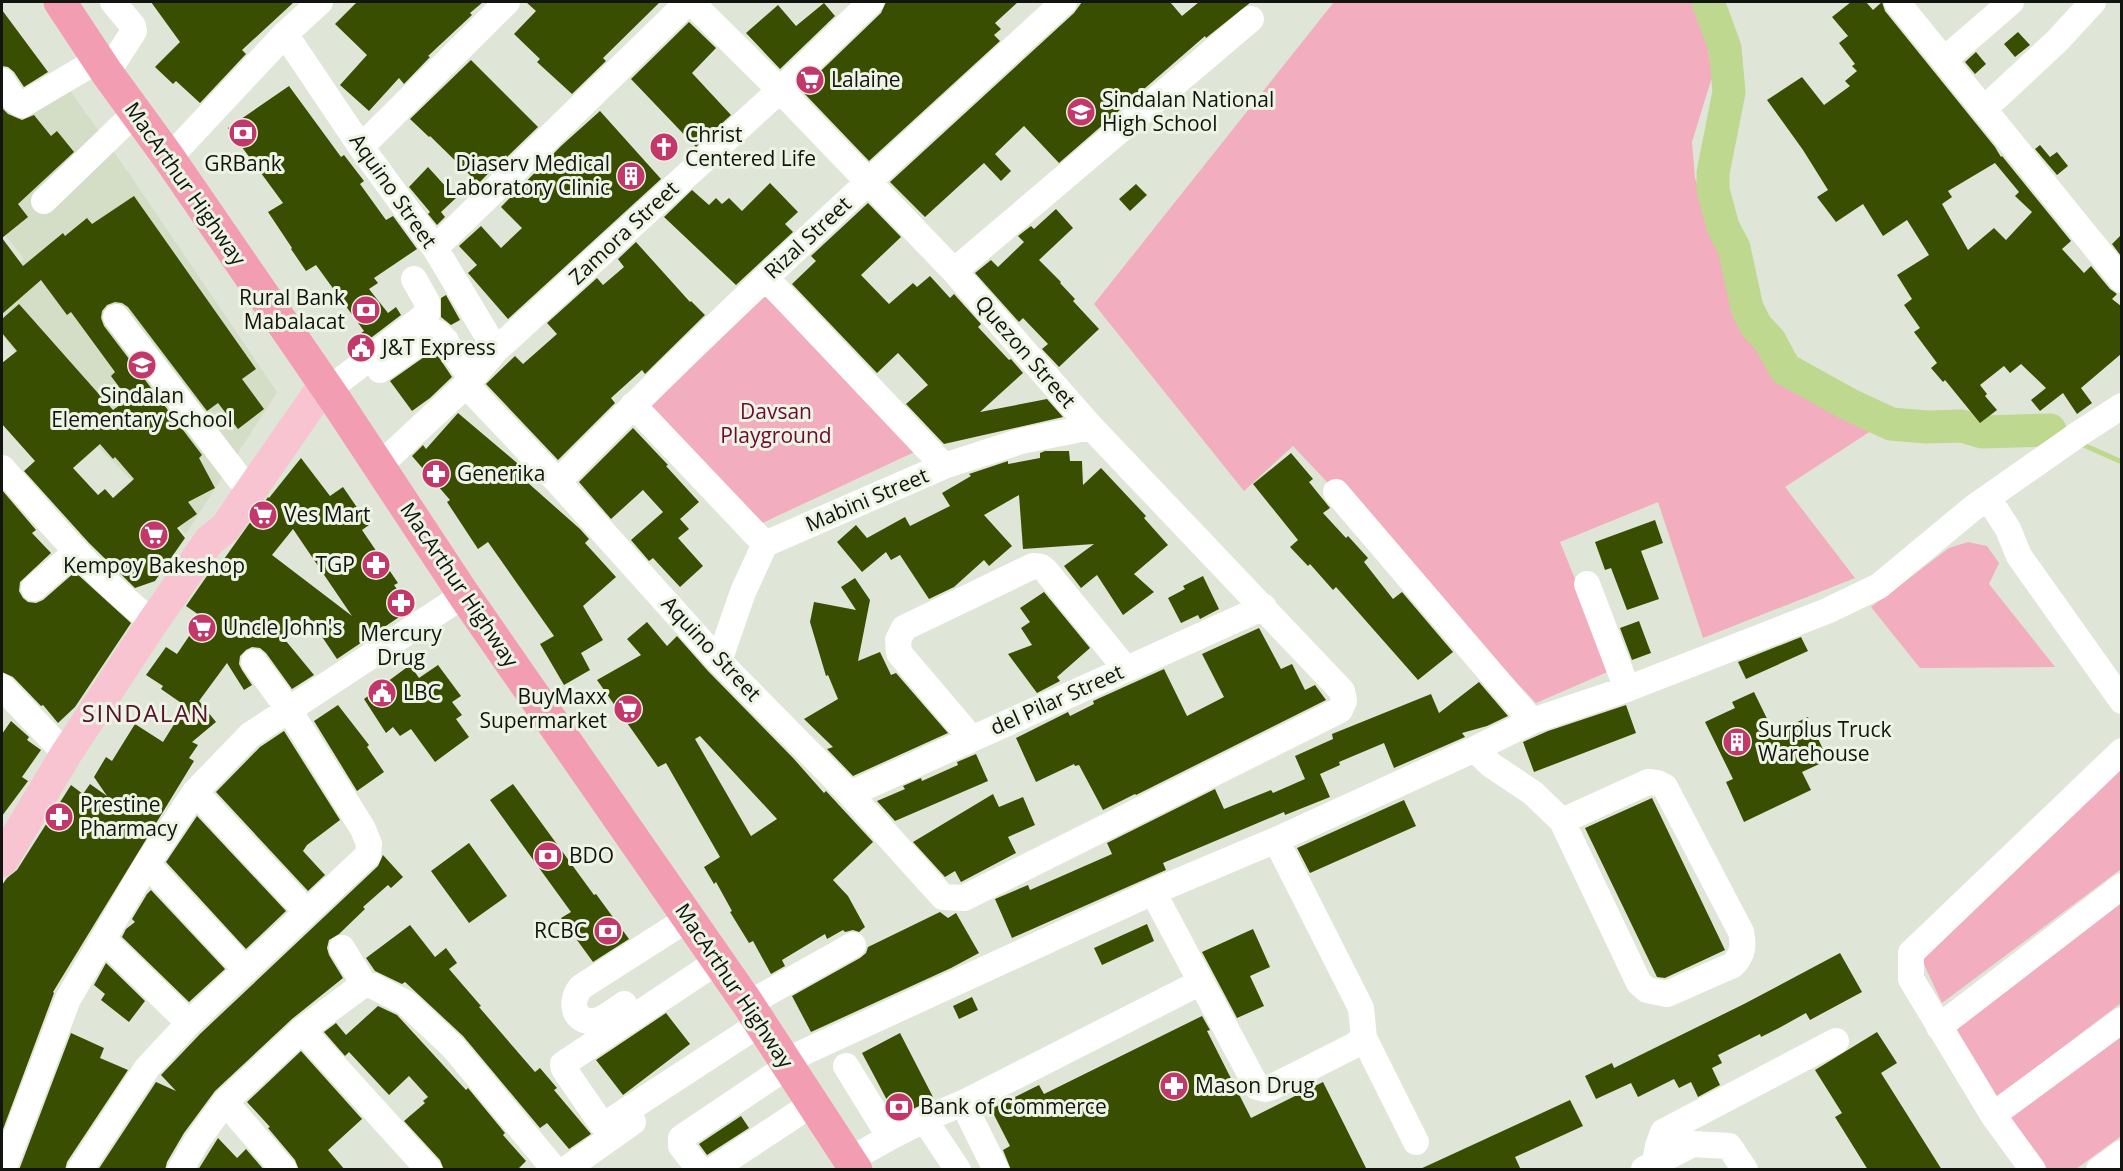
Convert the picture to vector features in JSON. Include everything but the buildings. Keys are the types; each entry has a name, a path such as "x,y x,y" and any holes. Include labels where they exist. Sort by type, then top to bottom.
{"highway":[{"name":"MacArthur Highway","path":"60,2 326,388 464,595 714,954 853,1165"}],"main road":[{"path":"210,541 212,521 239,478 326,388"},
{"path":"2,861 66,754 153,622 210,541 225,528 326,388"}],"street":[{"path":"2,81 15,101 22,105 103,66 134,31 112,2"},
{"path":"169,158 285,34 320,2"},
{"path":"362,147 507,2"},
{"path":"435,248 689,2"},
{"name":"Quezon Street","path":"689,2 780,90 954,271 1091,427 1342,691 1344,701 1340,711 964,898"},
{"name":"Zamora Street","path":"379,466 469,382 496,350 780,90 871,2"},
{"name":"Rizal Street","path":"558,482 633,405 766,278 1064,2"},
{"path":"1897,2 2120,274"},
{"path":"1946,59 2011,2"},
{"path":"1984,109 2057,41 2093,2"},
{"path":"954,271 1251,19"},
{"name":"Aquino Street","path":"285,34 362,147 435,248 496,350"},
{"path":"44,201 136,112"},
{"path":"766,278 944,466"},
{"path":"326,388 427,314 428,302 414,279"},
{"path":"116,317 239,478"},
{"name":"Aquino Street","path":"326,388 433,333 438,333 449,346 469,382 719,661 850,794 943,897 964,898"},
{"path":"633,405 765,544 743,592 719,661"},
{"path":"700,1170 681,1146 681,1138 787,1064 1153,892 1276,840 1532,721 1627,689 1827,611 1879,586 1981,503 2121,406"},
{"name":"Mabini Street","path":"765,544 944,466 1021,441 1091,427"},
{"path":"2,468 76,552 138,611 153,622"},
{"path":"1336,492 1532,721"},
{"path":"1981,503 1996,542 2019,556 2121,701"},
{"path":"34,588 76,552"},
{"path":"972,739 899,652 898,640 903,628 1033,566 1041,567 1046,571 1126,669"},
{"path":"1587,584 1627,689"},
{"path":"3,1170 69,999 147,864 195,792 250,735 464,595"},
{"name":"del Pilar Street","path":"850,794 1264,608"},
{"path":"80,1170 147,1068 189,1023 368,855 369,844 363,829 289,710 254,662"},
{"path":"2,687 66,754"},
{"path":"1475,749 1491,765 1533,793 1562,821 1639,983 1647,990 1667,994 1733,965 1738,959 1743,944 1741,932 1665,787 1658,783 1648,782 1562,821"},
{"path":"2033,1170 1994,1115 1911,979 1911,952 2121,751"},
{"path":"195,792 306,911"},
{"path":"1276,840 1361,1008 1364,1038 1416,1142"},
{"path":"147,864 246,970"},
{"path":"1939,1028 2121,886"},
{"path":"1153,892 1257,1087 1265,1089 1272,1087 1353,1046 1364,1038"},
{"path":"688,918 581,987 575,994 573,1002 576,1011 582,1019 598,1021 714,954"},
{"path":"103,939 189,1023"},
{"path":"565,1170 852,945"},
{"path":"342,948 364,984"},
{"path":"714,954 563,1064 564,1070 601,1123 606,1124 759,1020"},
{"path":"853,1165 889,1136 963,1103 1201,982"},
{"path":"180,1170 197,1141 225,1102 302,1029 364,984 373,986 406,1003 453,1047 555,1170"},
{"path":"1994,1115 2121,1020"},
{"path":"302,1029 429,1170"},
{"path":"1649,1166 1663,1132 1836,1041"},
{"path":"846,1066 889,1136"},
{"path":"225,1102 284,1170"},
{"path":"924,1119 957,1167 991,1160 963,1103"},
{"path":"712,1170 812,1104"},
{"path":"1649,1166 1694,1144 1729,1146 1745,1170"},
{"path":"2099,1170 2121,1153"}],"shaded area":[{"name":"Sindalan Elementary School","path":"2,70 20,96 56,71 128,172 277,392 186,534 63,412 2,335 2,279 24,259 2,231"}],"green space":[{"path":"1334,2 1695,2 1705,26 1712,77 1692,142 1695,178 1730,284 1764,360 1817,398 1877,427 1785,487 1855,578 1703,638 1658,502 1560,542 1612,670 1536,703 1293,446 1244,491 1094,304"},
{"name":"Davsan Playground","path":"756,288 921,449 758,525 636,402"},
{"path":"1968,542 1987,546 1999,563 1989,584 2055,667 1920,668 1871,607 1949,548"},
{"path":"2121,764 2121,869 1942,1003 1921,958"},
{"path":"2121,897 2121,1003 1993,1100 1951,1021"},
{"path":"2121,1028 2121,1136 2076,1169 2044,1169 2006,1113"}],"waterway":[{"path":"1708,2 1725,48 1729,92 1713,173 1713,190 1723,227 1734,248 1747,308 1756,326 1770,341 1785,369 1850,405 1891,424 1926,427 1962,426 1982,432 2050,430"},
{"path":"2079,443 2122,462"}],"place":[{"name":"Lalaine","path":"810,80"},
{"name":"Sindalan National High School","path":"1081,112"},
{"name":"GRBank","path":"243,133"},
{"name":"Christ Centered Life","path":"664,147"},
{"name":"Diaserv Medical Laboratory Clinic","path":"631,176"},
{"name":"Rural Bank Mabalacat","path":"366,310"},
{"name":"J&T Express","path":"361,348"},
{"name":"Sindalan Elementary School","path":"142,365"},
{"name":"Generika","path":"436,474"},
{"name":"Ves Mart","path":"263,515"},
{"name":"Kempoy Bakeshop","path":"154,535"},
{"name":"TGP","path":"376,565"},
{"name":"Mercury Drug","path":"401,603"},
{"name":"Uncle John's","path":"202,628"},
{"name":"LBC","path":"382,693"},
{"name":"BuyMaxx Supermarket","path":"628,709"},
{"name":"Surplus Truck Warehouse","path":"1737,742"},
{"name":"Prestine Pharmacy","path":"59,817"},
{"name":"BDO","path":"548,856"},
{"name":"RCBC","path":"608,931"},
{"name":"Mason Drug","path":"1174,1086"},
{"name":"Bank of Commerce","path":"899,1107"}],"district":[{"name":"SINDALAN","path":"146,714"}]}
